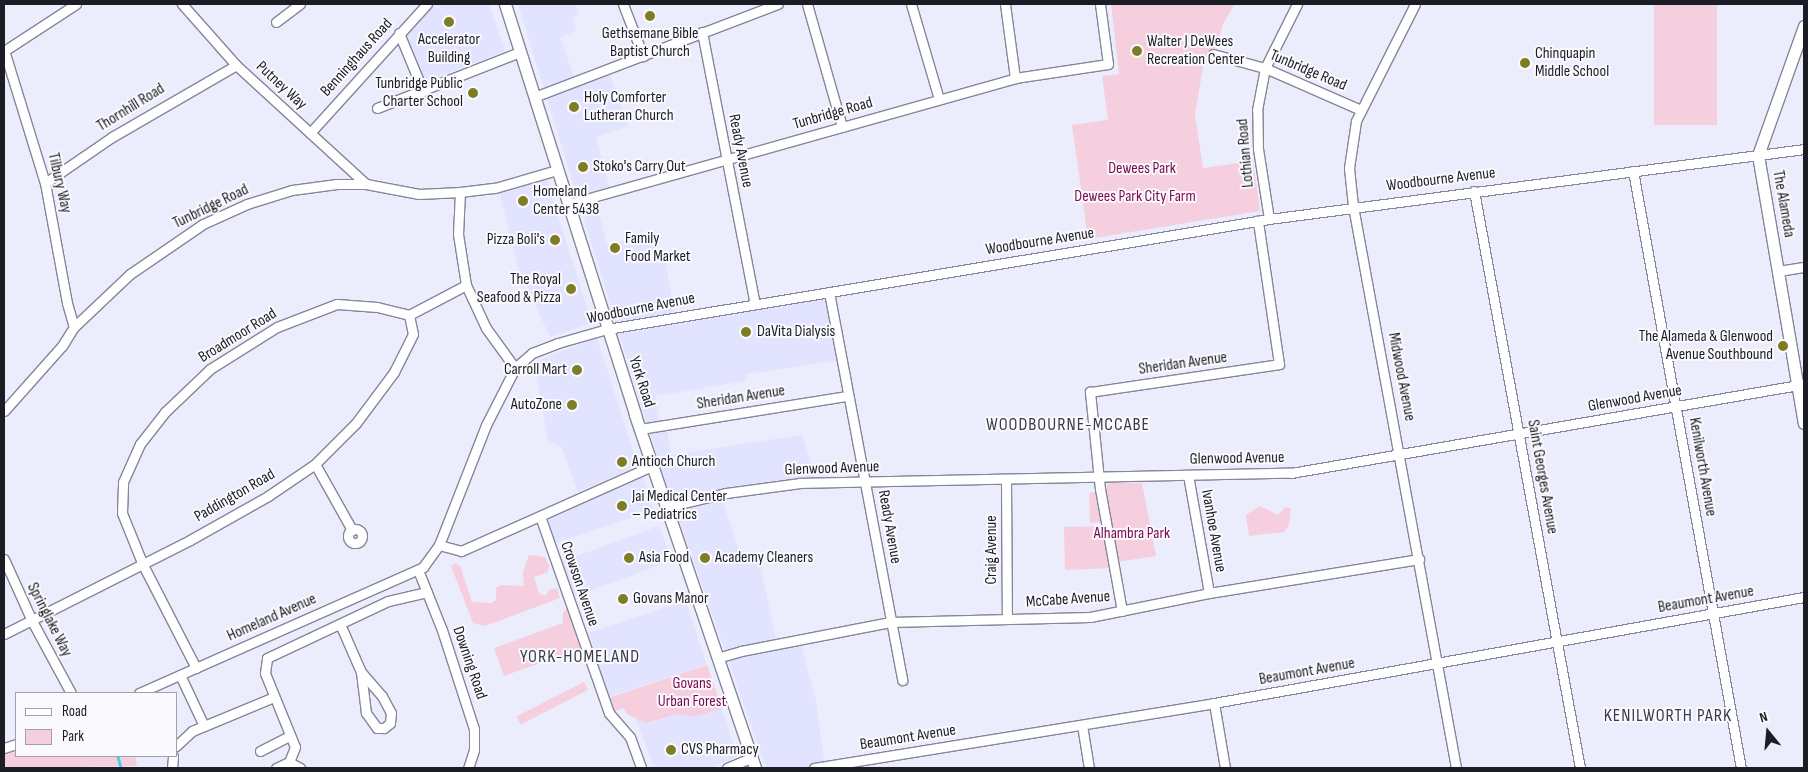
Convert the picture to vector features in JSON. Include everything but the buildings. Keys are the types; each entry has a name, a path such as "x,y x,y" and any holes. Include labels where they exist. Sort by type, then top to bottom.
{"main road":[{"name":"York Road","path":"505,4 640,430 753,763"},
{"name":"The Alameda","path":"1804,26 1758,155 1778,271 1801,385 1804,423"}],"street":[{"path":"4,51 76,4"},
{"name":"Putney Way","path":"182,4 236,65 366,184"},
{"path":"276,22 300,4"},
{"name":"Benninghaus Road","path":"310,133 427,4"},
{"path":"622,4 643,56"},
{"path":"534,97 778,4"},
{"path":"807,4 842,127"},
{"path":"911,4 939,99"},
{"path":"1005,4 1016,78"},
{"name":"Tunbridge Road","path":"568,204 1016,78 1108,64 1100,4"},
{"name":"Lothian Road","path":"1269,218 1256,131 1265,68 1297,4"},
{"name":"Midwood Avenue","path":"1415,4 1360,110 1350,153 1353,206 1401,456 1456,768"},
{"name":"Ready Avenue","path":"702,32 755,304"},
{"path":"399,33 423,91"},
{"name":"Tilbury Way","path":"4,51 45,183 67,303 74,327"},
{"path":"377,108 520,52"},
{"name":"Tunbridge Road","path":"1213,54 1265,68 1360,110"},
{"name":"Thornhill Road","path":"45,183 112,137 236,65"},
{"name":"Woodbourne Avenue","path":"418,570 427,563 438,545 486,426 516,368 532,353 607,328 1269,218 1804,149"},
{"name":"Tunbridge Road","path":"4,411 62,346 74,327 150,258 226,213 292,190 366,184 419,194 460,192 494,188 557,170"},
{"name":"Kenilworth Avenue","path":"1633,171 1741,768"},
{"name":"Saint Georges Avenue","path":"1474,191 1580,768"},
{"path":"460,192 458,234 466,285 486,328 516,368"},
{"name":"Sheridan Avenue","path":"1100,478 1090,392 1279,364 1258,221"},
{"path":"1778,271 1804,267"},
{"path":"408,315 466,285"},
{"name":"Ready Avenue","path":"829,292 847,396 866,483 902,680"},
{"name":"Broadmoor Road","path":"196,668 143,565 122,513 123,482 140,444 182,394 227,356 301,316 349,304 408,315"},
{"name":"Paddington Road","path":"4,634 143,565 260,500 315,464 356,423 394,372 413,334 408,315"},
{"name":"Glenwood Avenue","path":"666,506 774,485 1291,473 1401,456 1801,385"},
{"name":"Sheridan Avenue","path":"640,430 847,396"},
{"path":"315,464 352,530"},
{"path":"438,545 461,551 652,466"},
{"name":"Ivanhoe Avenue","path":"1188,475 1209,593"},
{"path":"1100,478 1122,611"},
{"name":"Craig Avenue","path":"1006,481 1007,619"},
{"name":"Crowson Avenue","path":"540,516 609,713 630,737 641,768"},
{"name":"Springlake Way","path":"4,559 32,621 70,692"},
{"name":"McCabe Avenue","path":"718,658 741,651 890,622 1090,617 1209,593 1419,559"},
{"name":"Downing Road","path":"418,570 474,729 468,768"},
{"name":"Homeland Avenue","path":"141,692 418,570"},
{"path":"276,768 289,762 295,751 264,670 266,658 398,598 427,592"},
{"name":"Beaumont Avenue","path":"814,768 1214,703 1557,643 1804,597"},
{"path":"340,624 361,672 366,713 377,728 384,728 390,723 391,713 382,696 361,672"},
{"path":"180,675 204,726"},
{"path":"178,744 184,737 204,726 274,697"},
{"path":"1214,703 1225,768"},
{"path":"1082,725 1089,768"},
{"path":"260,751 290,736"},
{"path":"289,762 300,768"},
{"path":"727,768 753,763"}],"shaded area":[{"path":"419,4 489,4 505,51 423,83 404,34 426,11"},
{"path":"518,4 575,4 579,15 572,18 576,31 560,37 576,82 608,70 628,126 596,137 611,193 595,198 607,245 652,233 657,254 664,253 675,317 828,293 842,360 746,374 746,381 656,396 660,426 667,426 671,455 802,435 818,485 721,496 743,563 759,560 777,644 800,640 816,701 825,768 766,768 658,460"},
{"path":"546,177 592,323 550,337 519,270 499,191"},
{"path":"597,338 638,466 578,492 561,446 548,442 535,362"},
{"path":"643,477 654,510 553,544 545,520"},
{"path":"659,526 672,561 572,597 559,562"},
{"path":"686,601 707,665 605,698 584,634"},
{"path":"722,708 737,757 710,768 654,768 636,719 652,722 678,714 693,717"},
{"path":"840,766 841,768 825,768"}],"green space":[{"name":"Dewees Park","path":"1111,4 1235,4 1223,24 1217,46 1204,60 1195,115 1203,168 1253,161 1260,211 1088,239 1072,125 1108,120 1102,76 1119,74"},
{"path":"1654,4 1717,4 1717,125 1654,125"},
{"name":"Alhambra Park","path":"1109,483 1142,483 1156,556 1117,562 1105,488"},
{"name":"Alhambra Park","path":"1097,492 1102,522 1090,523 1089,493"},
{"path":"1260,506 1278,515 1285,507 1291,508 1289,525 1284,532 1249,536 1246,515"},
{"name":"Alhambra Park","path":"1103,526 1111,568 1065,570 1064,527"},
{"path":"529,555 545,557 549,566 548,572 534,577 539,593 546,596 549,590 557,588 560,598 485,626 473,623 451,566 455,563 460,566 472,602 491,603 496,600 496,588 501,585 524,586 523,572"},
{"path":"567,608 582,648 504,676 494,648 563,623 563,613"},
{"name":"Govans Urban Forest","path":"707,665 722,708 720,709 693,717 678,714 646,723 627,714 623,708 613,712 608,698"},
{"path":"584,682 588,690 520,725 516,717"},
{"path":"15,751 15,757 135,757 137,766 4,768 4,755"}],"waterway":[{"path":"118,757 121,768"}],"place":[{"name":"Gethsemane Bible Baptist Church","path":"650,16"},
{"name":"Accelerator Building","path":"449,22"},
{"name":"Walter J DeWees Recreation Center","path":"1137,51"},
{"name":"Chinquapin Middle School","path":"1525,63"},
{"name":"Tunbridge Public Charter School","path":"473,93"},
{"name":"Holy Comforter Lutheran Church","path":"574,107"},
{"name":"Stoko's Carry Out","path":"583,167"},
{"name":"Homeland Center 5438","path":"523,201"},
{"name":"Pizza Boli's","path":"555,240"},
{"name":"Family Food Market","path":"615,248"},
{"name":"The Royal Seafood & Pizza","path":"571,289"},
{"name":"DaVita Dialysis","path":"746,332"},
{"name":"The Alameda & Glenwood Avenue Southbound","path":"1783,346"},
{"name":"Carroll Mart","path":"577,370"},
{"name":"AutoZone","path":"572,405"},
{"name":"Antioch Church","path":"622,462"},
{"name":"Jai Medical Center – Pediatrics","path":"622,506"},
{"name":"Asia Food","path":"629,558"},
{"name":"Academy Cleaners","path":"705,558"},
{"name":"Govans Manor","path":"623,599"},
{"name":"CVS Pharmacy","path":"671,750"}],"district":[{"name":"WOODBOURNE-MCCABE","path":"1068,425"},
{"name":"YORK-HOMELAND","path":"580,657"},
{"name":"KENILWORTH PARK","path":"1668,716"}],"park label":[{"name":"Dewees Park City Farm","path":"1135,197"}]}
